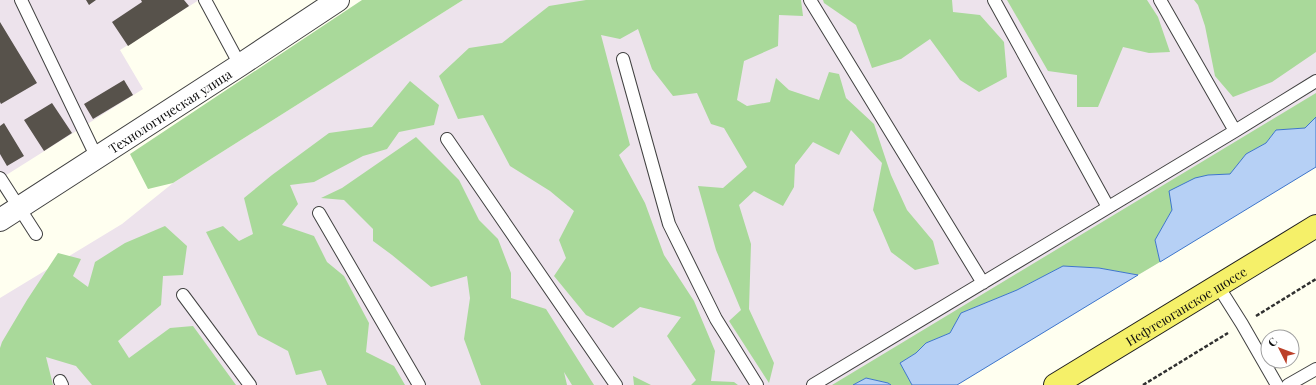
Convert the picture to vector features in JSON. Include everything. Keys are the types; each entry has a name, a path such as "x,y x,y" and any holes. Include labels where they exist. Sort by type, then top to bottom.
{"main road":[{"name":"Нефтеюганское шоссе","path":"1054,385 1316,226"}],"street":[{"name":"Технологическая улица","path":"0,220 338,0"}],"lane":[{"path":"21,0 96,158"},
{"path":"205,0 240,65"},
{"path":"810,0 983,283"},
{"path":"994,0 1108,207"},
{"path":"1160,0 1235,131"},
{"path":"623,59 669,224 716,319 757,385"},
{"path":"813,385 1316,81"},
{"path":"447,139 616,385"},
{"path":"0,178 36,234"},
{"path":"319,213 419,385"},
{"path":"1218,286 1277,385"},
{"path":"183,296 250,385"},
{"path":"1288,385 1316,370"}],"shaded area":[{"path":"0,0 199,0 120,50 143,89 0,179"},
{"path":"463,0 1316,0 1316,167 957,385 0,385 0,298 122,224 173,183"}],"green space":[{"path":"362,0 463,0 173,183 148,189 130,154"},
{"path":"586,0 801,0 803,16 779,15 778,46 744,61 737,100 747,106 770,102 776,78 789,90 819,100 829,72 839,74 846,98 874,124 891,175 907,210 933,241 939,264 915,270 891,252 873,210 882,163 851,130 839,155 813,142 795,165 794,187 783,206 754,191 739,205 751,244 749,309 774,363 769,383 729,321 741,310 716,250 698,186 723,188 747,167 724,128 711,124 697,93 673,96 652,69 638,29 620,39 601,35 630,145 619,155 645,203 664,255 694,301 715,351 711,381 734,382 738,385 691,385 696,380 667,336 681,317 640,307 613,328 586,315 554,276 566,258 559,240 574,211 550,191 510,166 483,115 458,119 439,76 469,48 502,43 549,6"},
{"path":"823,0 952,0 953,12 980,15 1004,42 1007,77 979,92 960,80 930,39 901,59 872,68 856,25 824,3"},
{"path":"1007,0 1147,0 1158,17 1170,52 1149,53 1123,47 1098,107 1077,107 1077,75 1048,71"},
{"path":"1194,0 1316,0 1316,52 1272,82 1233,97 1215,76 1205,26 1198,5"},
{"path":"410,81 439,105 434,125 399,132 387,149 363,156 314,182 290,185 298,204 282,225 314,236 327,262 344,276 369,323 366,352 394,366 405,385 327,385 321,370 296,375 288,351 258,335 206,232 223,226 239,241 253,234 244,198 272,175 329,133 372,127"},
{"path":"1316,93 1316,117 1305,128 1276,130 1266,143 1246,154 1230,174 1208,175 1172,210 1155,240 1160,262 1138,275 1099,268 1063,266 1017,290 961,313 950,333 926,343 916,353 900,363 912,385 891,385 866,378 853,385 832,385"},
{"path":"416,137 459,180 479,220 498,239 511,273 511,298 546,309 594,385 572,385 564,372 567,385 481,385 464,339 470,298 467,276 431,287 373,241 373,229 344,200 321,198 342,188"},
{"path":"165,226 187,246 183,275 163,276 161,305 118,341 129,358 170,328 193,326 236,385 92,385 76,366 46,357 53,385 0,385 0,348 2,342 27,300 58,253 81,259 73,276 88,287 95,262 125,243"},
{"path":"633,376 651,385 634,385"}],"water":[{"path":"1316,117 1316,167 1160,262 1155,240 1172,210 1169,191 1195,178 1208,175 1230,174 1246,154 1266,143 1276,130 1305,128"},
{"path":"1063,266 1099,268 1138,275 957,385 912,385 900,363 916,353 926,343 950,333 961,313 1017,290"},
{"path":"866,378 888,383 891,385 853,385"}],"building":[{"path":"86,0 96,0 89,5"},
{"path":"141,0 184,0 189,6 128,46 112,22 142,2"},
{"path":"0,22 37,83 1,104 0,102"},
{"path":"124,80 133,95 93,119 84,104"},
{"path":"52,103 72,133 44,151 24,120"},
{"path":"4,123 24,156 7,166 0,154 0,126"}]}
